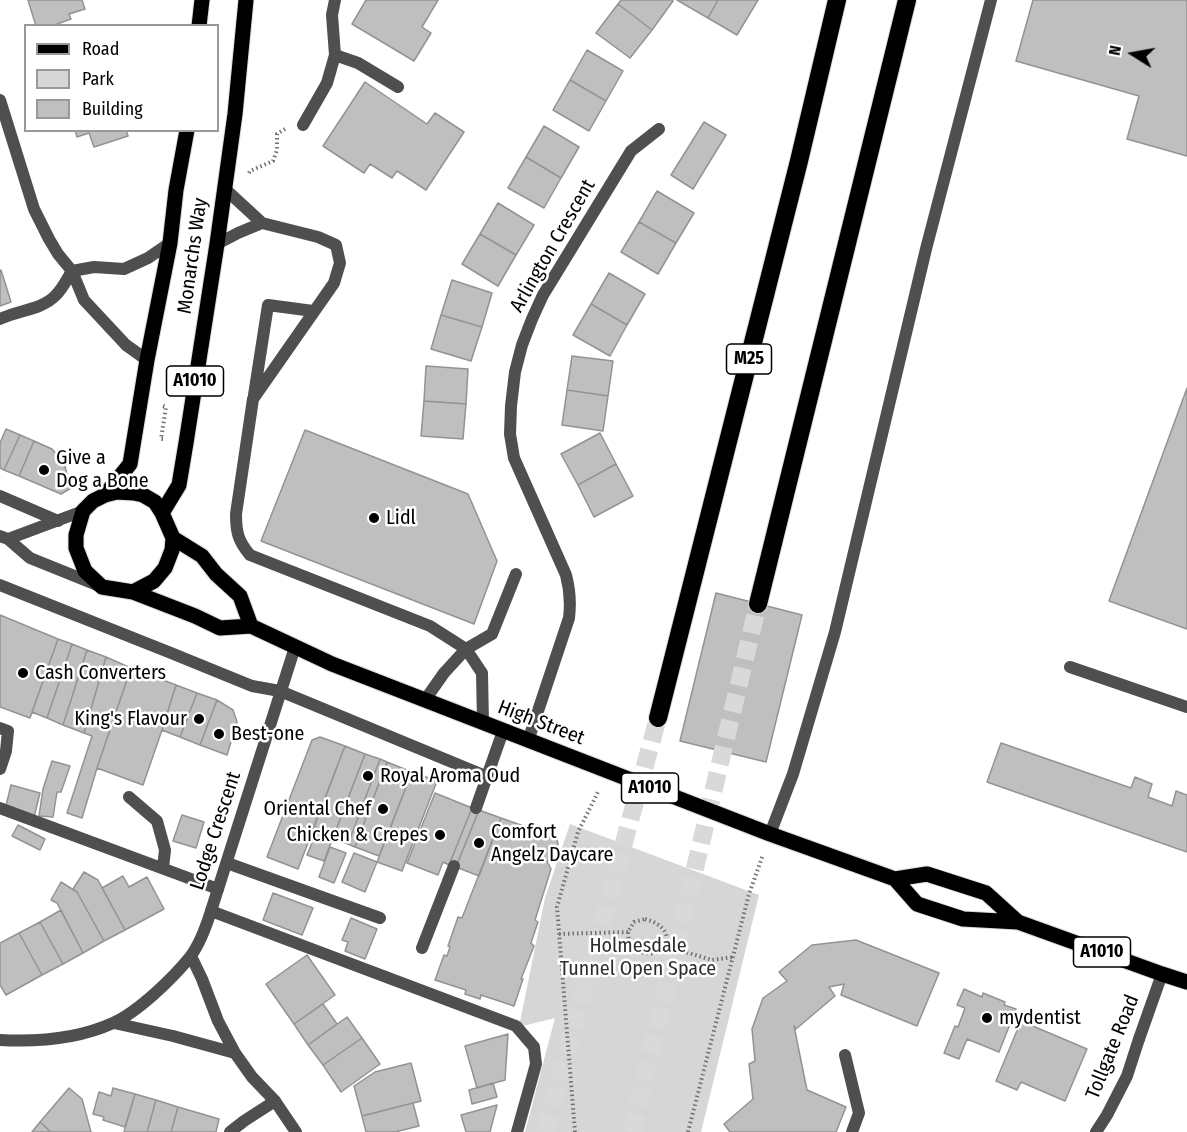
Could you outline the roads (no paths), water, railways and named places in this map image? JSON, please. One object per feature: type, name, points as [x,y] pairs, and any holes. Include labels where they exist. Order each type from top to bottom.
[{"type":"highway","name":"M25","points":[[658,718],[799,160],[837,0]]},
{"type":"highway","points":[[758,604],[907,0]]},
{"type":"main road","points":[[199,24],[202,0]]},
{"type":"main road","name":"Monarchs Way","points":[[162,513],[179,485],[217,244],[246,0]]},
{"type":"main road","name":"Monarchs Way","points":[[105,495],[130,464],[170,243],[186,132]]},
{"type":"main road","points":[[117,492],[143,495],[154,502],[162,513],[173,538],[172,550],[165,568],[154,580],[133,592],[102,587],[85,571],[76,548],[76,535],[83,511],[93,501],[105,495],[117,492]]},
{"type":"main road","points":[[173,538],[202,556],[216,574],[240,596],[251,626]]},
{"type":"main road","name":"High Street","points":[[133,592],[220,628],[251,626],[332,664],[528,741],[770,834],[895,879]]},
{"type":"main road","points":[[895,879],[927,874],[986,893],[1018,922]]},
{"type":"main road","name":"A1010","points":[[895,879],[917,904],[963,919],[1018,922],[1187,982]]},
{"type":"street","points":[[303,126],[327,82],[335,55],[332,15],[335,0]]},
{"type":"street","points":[[770,834],[793,774],[835,632],[926,249],[992,0]]},
{"type":"street","points":[[335,55],[358,63],[398,87]]},
{"type":"street","points":[[0,100],[34,209],[49,239],[72,271],[84,300],[126,345],[147,360]]},
{"type":"street","name":"Arlington Crescent","points":[[528,741],[569,618],[571,603],[566,575],[514,458],[510,434],[515,372],[522,345],[543,295],[631,151],[659,129]]},
{"type":"street","points":[[224,188],[262,223],[318,237],[336,245],[340,263],[334,283],[253,399]]},
{"type":"street","points":[[217,244],[262,223]]},
{"type":"street","points":[[0,319],[42,305],[50,300],[57,294],[72,271],[94,267],[124,269],[148,258],[170,243]]},
{"type":"street","points":[[313,311],[268,305],[236,514],[237,531],[242,546],[250,555],[430,626],[466,649],[482,673],[483,723]]},
{"type":"street","points":[[0,496],[58,521]]},
{"type":"street","points":[[4,538],[83,511]]},
{"type":"street","points":[[4,538],[30,558],[102,587]]},
{"type":"street","points":[[425,700],[444,673],[466,649],[492,634],[516,574]]},
{"type":"street","points":[[0,585],[252,686],[280,691],[488,777]]},
{"type":"street","name":"Lodge Crescent","points":[[0,1040],[58,1038],[88,1032],[114,1023],[141,1005],[191,956],[211,911],[295,647]]},
{"type":"street","points":[[1070,667],[1187,707]]},
{"type":"street","points":[[0,728],[8,731],[6,752],[0,769]]},
{"type":"street","points":[[476,808],[503,731]]},
{"type":"street","points":[[129,797],[157,821],[165,850],[163,868]]},
{"type":"street","points":[[0,808],[218,889]]},
{"type":"street","points":[[227,863],[380,918]]},
{"type":"street","points":[[422,948],[453,866]]},
{"type":"street","points":[[211,911],[516,1026],[534,1047],[536,1064],[517,1132]]},
{"type":"street","points":[[191,956],[218,1021],[235,1053],[296,1132]]},
{"type":"street","name":"Tollgate Road","points":[[1096,1132],[1127,1076],[1162,974]]},
{"type":"street","points":[[114,1023],[235,1053]]},
{"type":"street","points":[[845,1055],[859,1113],[852,1132]]},
{"type":"street","points":[[230,1132],[274,1101]]},
{"type":"tunnel","points":[[632,1132],[758,604]]},
{"type":"tunnel","points":[[545,1132],[658,718]]},
{"type":"place","name":"Give a Dog a Bone","points":[[44,470]]},
{"type":"place","name":"Lidl","points":[[374,518]]},
{"type":"place","name":"Cash Converters","points":[[23,673]]},
{"type":"place","name":"King's Flavour","points":[[199,719]]},
{"type":"place","name":"Best-one","points":[[219,734]]},
{"type":"place","name":"Royal Aroma Oud","points":[[368,776]]},
{"type":"place","name":"Oriental Chef","points":[[383,809]]},
{"type":"place","name":"Chicken & Crepes","points":[[440,835]]},
{"type":"place","name":"Comfort Angelz Daycare","points":[[479,843]]},
{"type":"place","name":"mydentist","points":[[987,1018]]},
{"type":"park label","name":"Holmesdale Tunnel Open Space","points":[[638,958]]}]
